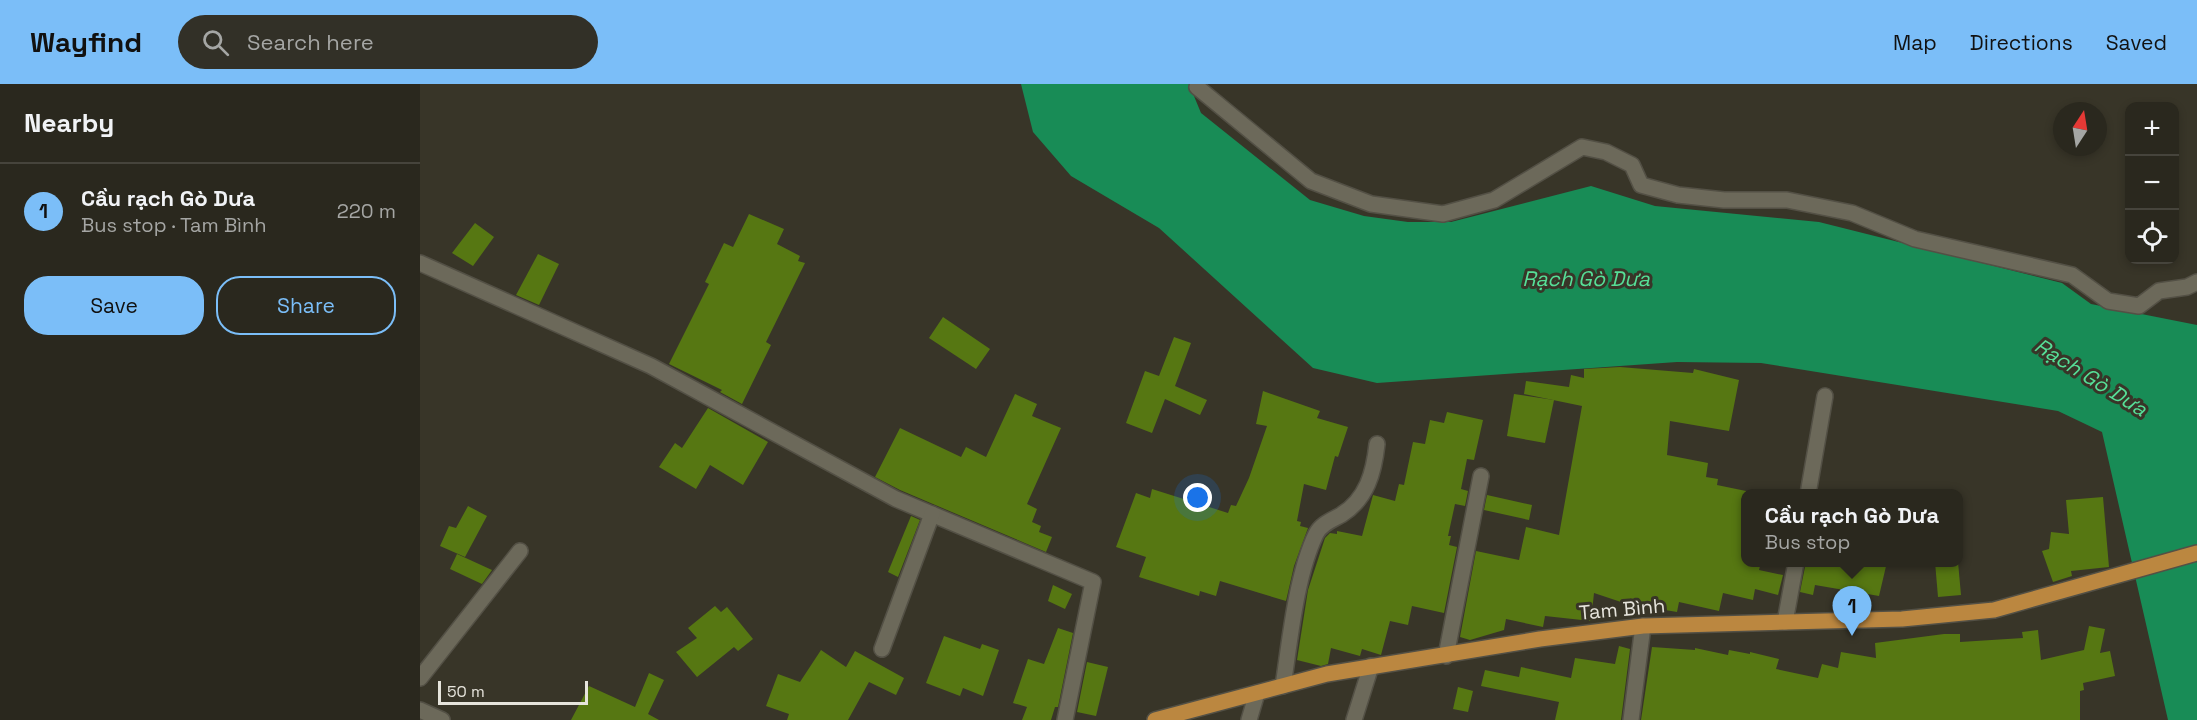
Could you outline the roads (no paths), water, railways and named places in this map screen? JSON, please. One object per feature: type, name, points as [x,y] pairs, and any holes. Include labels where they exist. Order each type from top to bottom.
[{"type":"main road","name":"Tam Bình","points":[[1155,720],[1282,686],[1371,666],[1446,656],[1540,639],[1642,626],[1902,619],[1994,610],[2197,553]]},
{"type":"street","points":[[1198,84],[1206,94],[1311,181],[1371,204],[1443,214],[1494,200],[1582,147],[1606,152],[1632,165],[1641,186],[1678,195],[1724,200],[1787,200],[1852,213],[1915,239],[2072,274],[2108,301],[2139,306],[2159,291],[2187,287],[2197,282]]},
{"type":"street","points":[[420,263],[651,366],[896,499],[1093,582],[1065,720]]},
{"type":"street","points":[[1809,489],[1825,396]]},
{"type":"street","points":[[1282,686],[1297,596],[1316,534],[1323,525],[1358,501],[1375,471],[1377,444]]},
{"type":"street","points":[[1446,656],[1481,476]]},
{"type":"street","points":[[882,649],[932,514]]},
{"type":"street","points":[[420,678],[520,551]]},
{"type":"street","points":[[1785,622],[1795,567]]},
{"type":"street","points":[[1631,720],[1642,626]]},
{"type":"street","points":[[1354,720],[1371,666]]},
{"type":"street","points":[[1250,720],[1257,693]]},
{"type":"street","points":[[420,710],[442,720]]},
{"type":"water","name":"Rạch Gò Dưa","points":[[1021,84],[1189,84],[1201,113],[1310,200],[1364,216],[1408,222],[1451,222],[1591,186],[1655,206],[1819,222],[2062,283],[2091,304],[2197,325],[2197,720],[2168,720],[2102,432],[2058,411],[1761,363],[1677,362],[1377,383],[1313,368],[1159,228],[1071,176],[1033,132]]},
{"type":"place","name":"Cầu rạch Gò Dưa","points":[[1852,636]]}]
